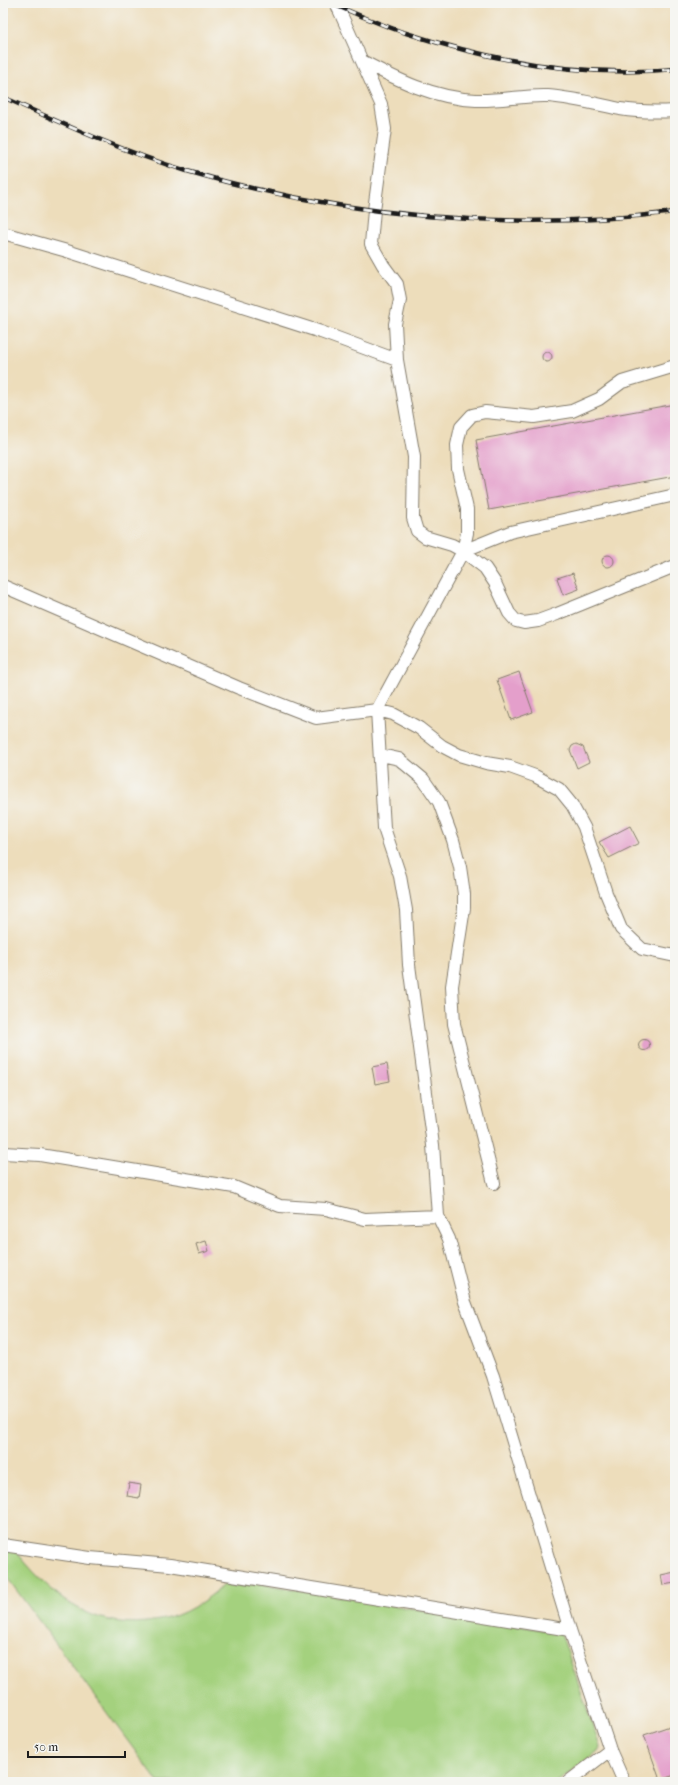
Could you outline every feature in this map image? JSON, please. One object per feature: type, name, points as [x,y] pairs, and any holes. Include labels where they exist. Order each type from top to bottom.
[{"type":"street","points":[[336,3],[381,104],[385,129],[374,210],[372,244],[397,284],[400,300],[394,324],[396,360],[414,457],[412,518],[417,531],[426,537],[452,545],[463,551],[485,568],[495,583],[509,613],[516,621],[524,623],[538,621],[558,614],[675,566]]},
{"type":"street","points":[[362,61],[402,82],[441,96],[476,100],[548,96],[579,100],[622,109],[652,112],[675,111]]},
{"type":"street","points":[[3,233],[68,251],[321,332],[396,360]]},
{"type":"street","points":[[624,1782],[610,1750],[570,1630],[493,1376],[465,1302],[449,1239],[438,1216],[433,1145],[409,965],[406,910],[400,876],[384,828],[381,755],[377,710],[463,551],[467,533],[467,509],[458,469],[458,445],[461,427],[472,415],[486,412],[534,416],[572,411],[598,399],[622,382],[675,366]]},
{"type":"street","points":[[463,551],[510,532],[675,495]]},
{"type":"street","points":[[3,586],[239,688],[316,718],[377,710],[400,717],[419,728],[442,746],[459,755],[486,763],[510,767],[535,776],[558,789],[572,805],[584,826],[606,893],[621,929],[642,949],[675,956]]},
{"type":"street","points":[[381,755],[399,759],[423,779],[439,802],[454,840],[464,894],[464,908],[452,986],[454,1024],[494,1182]]},
{"type":"street","points":[[3,1152],[40,1155],[234,1187],[280,1206],[326,1209],[365,1219],[438,1216]]},
{"type":"street","points":[[3,1544],[90,1558],[170,1565],[570,1630]]},
{"type":"street","points":[[568,1782],[610,1750]]},
{"type":"green space","points":[[3,1549],[15,1550],[46,1584],[81,1610],[100,1618],[121,1622],[143,1622],[177,1615],[202,1602],[232,1579],[561,1633],[600,1747],[598,1751],[557,1782],[158,1782],[3,1572]]},
{"type":"building","points":[[545,352],[549,352],[551,353],[551,361],[545,362],[542,359],[542,355]]},
{"type":"building","points":[[675,404],[675,476],[489,510],[476,440]]},
{"type":"building","points":[[606,555],[610,555],[614,561],[610,567],[606,567],[602,563],[602,559]]},
{"type":"building","points":[[573,573],[579,589],[563,595],[557,578]]},
{"type":"building","points":[[519,672],[533,712],[511,720],[497,680]]},
{"type":"building","points":[[576,744],[583,747],[589,762],[577,768],[570,750],[572,746]]},
{"type":"building","points":[[630,826],[639,843],[609,858],[599,842]]},
{"type":"building","points":[[642,1040],[646,1040],[648,1041],[648,1049],[642,1050],[639,1047],[639,1043]]},
{"type":"building","points":[[387,1064],[390,1081],[375,1084],[372,1067]]},
{"type":"building","points":[[206,1241],[209,1251],[199,1254],[196,1244]]},
{"type":"building","points":[[129,1483],[141,1485],[139,1498],[127,1496]]},
{"type":"building","points":[[675,1572],[675,1583],[663,1585],[661,1575]]},
{"type":"building","points":[[670,1726],[675,1742],[675,1775],[660,1780],[644,1735]]},
{"type":"railway","points":[[330,3],[377,23],[406,33],[472,52],[505,59],[573,69],[607,71],[675,69]]},
{"type":"railway","points":[[3,97],[94,137],[163,163],[246,187],[307,200],[429,216],[490,220],[614,218],[675,212]]}]
